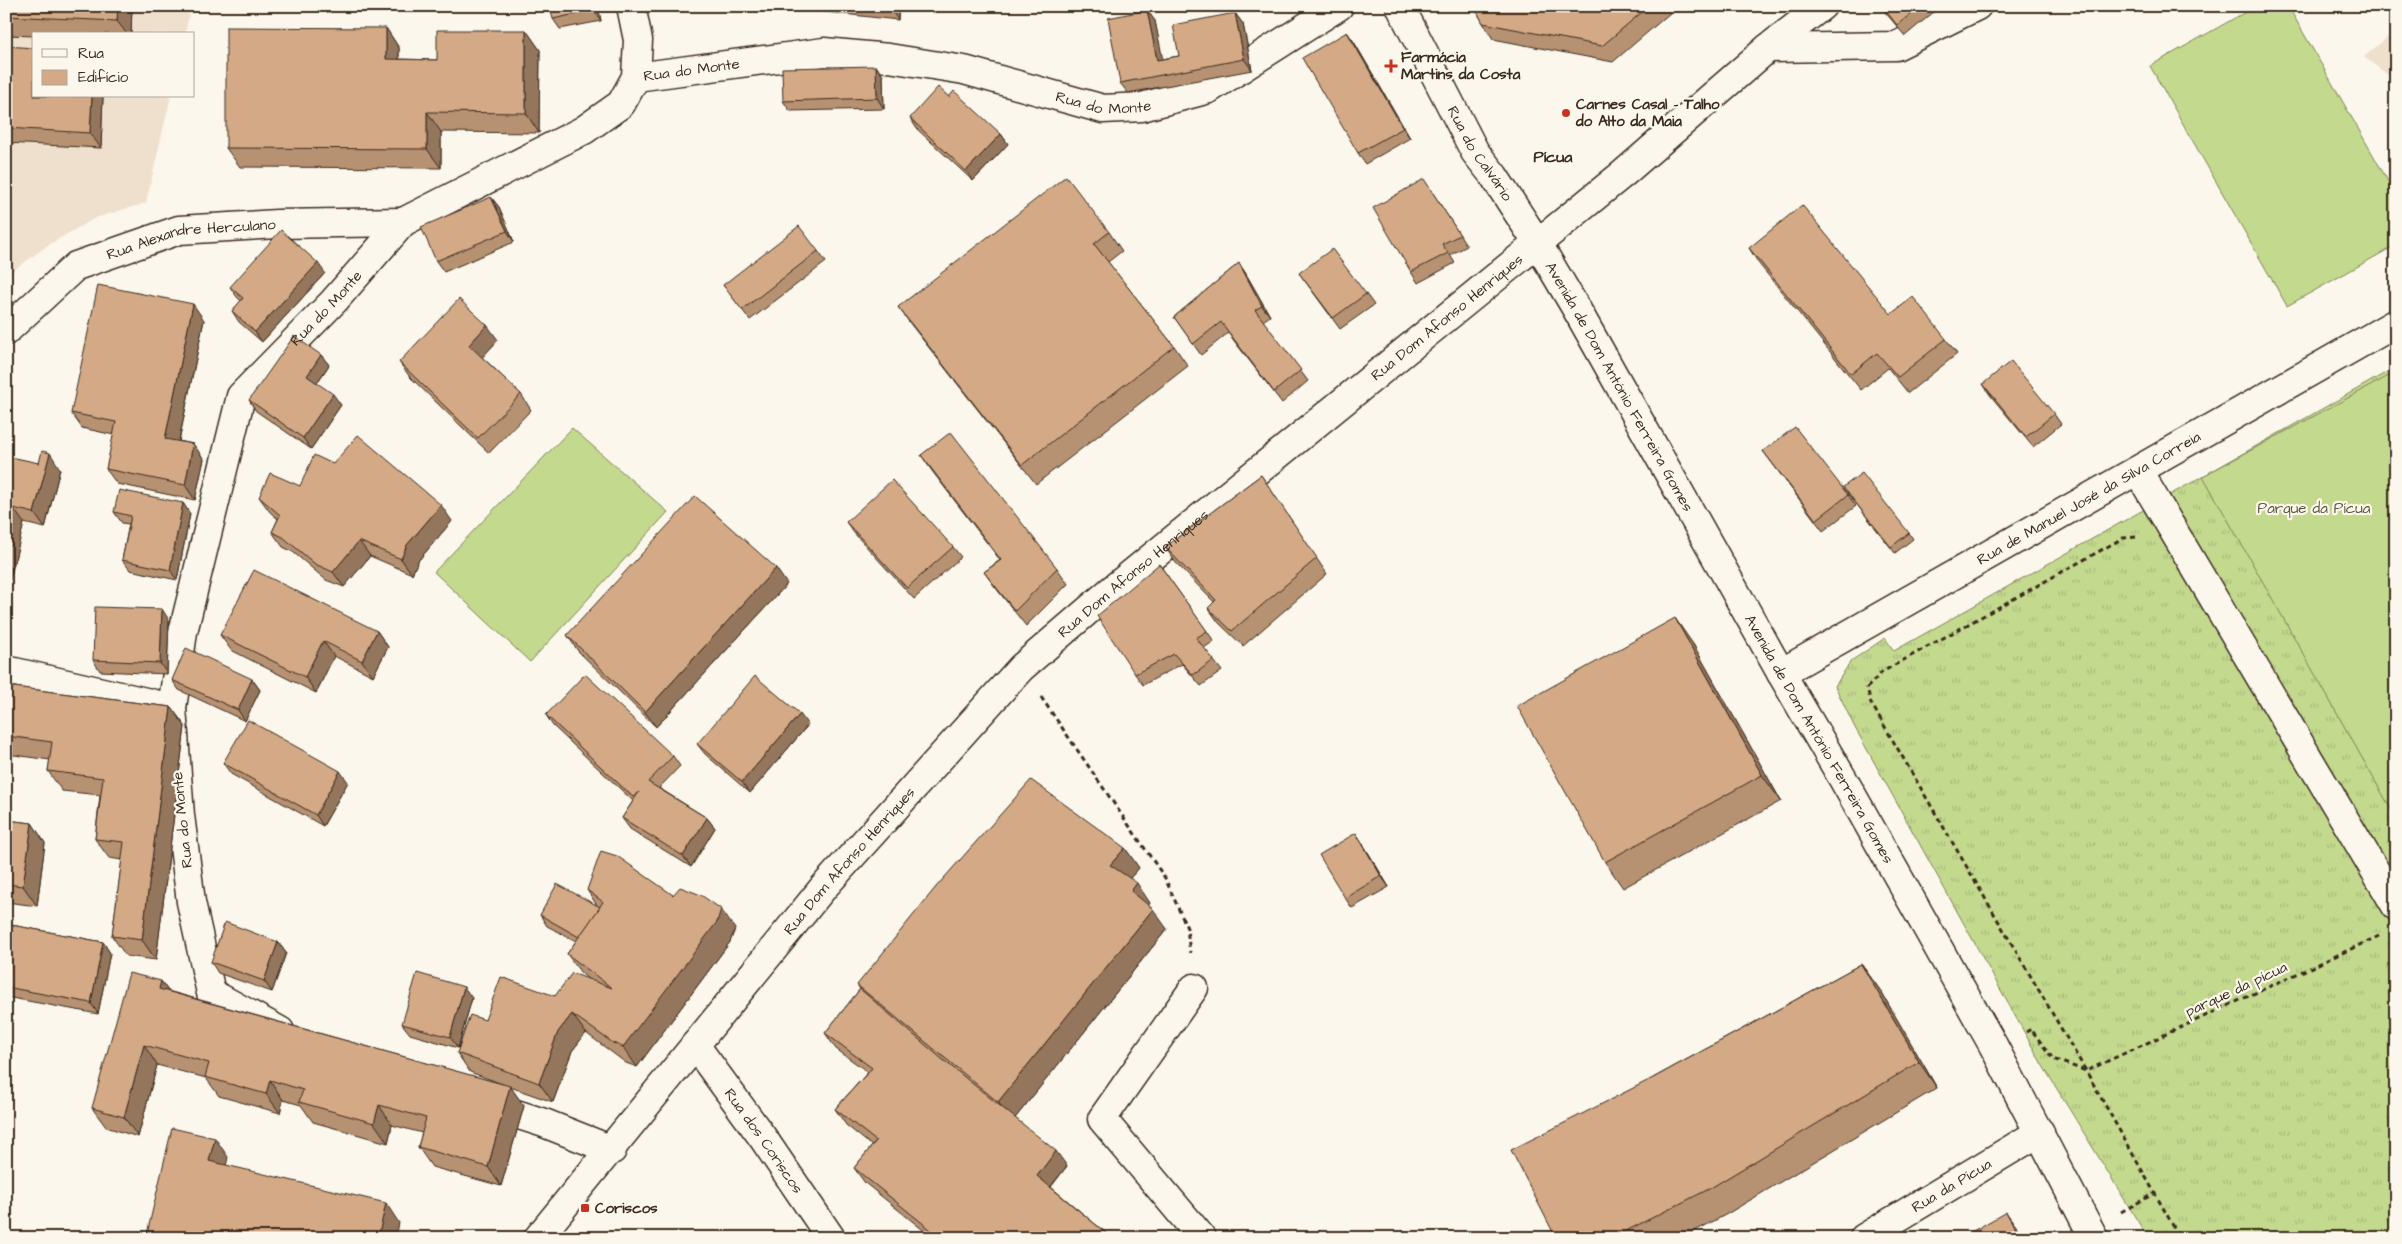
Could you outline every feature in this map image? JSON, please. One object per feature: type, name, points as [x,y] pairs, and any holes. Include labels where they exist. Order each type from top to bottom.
[{"type":"street","points":[[632,6],[638,40],[636,77]]},
{"type":"street","name":"Rua do Monte","points":[[304,1045],[211,993],[191,902],[180,816],[172,708],[183,632],[241,396],[334,301],[403,222],[584,130],[621,104],[636,77],[824,52],[889,58],[964,70],[1103,109],[1142,107],[1209,88],[1275,49],[1339,6]]},
{"type":"street","name":"Rua do Calvário","points":[[1400,6],[1475,152],[1494,176],[1538,244]]},
{"type":"street","name":"Rua Dom Afonso Henriques","points":[[538,1238],[612,1150],[823,888],[1021,668],[1114,588],[1624,173],[1768,48],[1822,6]]},
{"type":"street","points":[[1768,48],[1896,46],[1977,6]]},
{"type":"street","name":"Rua Alexandre Herculano","points":[[6,331],[76,266],[179,230],[277,224],[403,222]]},
{"type":"street","name":"Avenida de Dom António Ferreira Gomes","points":[[1538,244],[1993,1045],[2094,1238]]},
{"type":"street","name":"Rua de Manuel José da Silva Correia","points":[[1781,673],[2138,472],[2396,323]]},
{"type":"street","points":[[2138,472],[2396,906]]},
{"type":"street","points":[[11,671],[172,708]]},
{"type":"street","points":[[1194,988],[1102,1119],[1202,1238]]},
{"type":"street","name":"Rua dos Coriscos","points":[[695,1045],[763,1138],[831,1238]]},
{"type":"street","points":[[461,1096],[544,1123],[612,1150]]},
{"type":"street","name":"Rua da Pícua","points":[[1864,1238],[2040,1132]]},
{"type":"path","points":[[2175,532],[2143,551],[2135,536],[2123,538],[1882,672],[1867,688],[1871,703],[2086,1071],[2180,1238]]},
{"type":"path","points":[[1021,668],[1165,878],[1187,928],[1194,988]]},
{"type":"path","name":"parque da pícua","points":[[2086,1071],[2387,932]]},
{"type":"path","points":[[1993,1045],[2031,1029],[2053,1059],[2086,1071]]},
{"type":"shaded area","points":[[6,6],[191,6],[185,32],[32,32],[32,98],[171,98],[146,203],[95,218],[48,245],[6,276]]},
{"type":"shaded area","points":[[2396,30],[2396,81],[2364,57]]},
{"type":"green space","points":[[2256,6],[2288,6],[2396,195],[2396,245],[2287,306],[2150,66]]},
{"type":"green space","points":[[2396,367],[2396,1238],[2148,1238],[2043,1066],[1854,726],[1835,686],[1851,661],[1885,638],[1894,651]]},
{"type":"green space","name":"Parque da Pícua","points":[[2396,372],[2396,818],[2203,476]]},
{"type":"green space","points":[[572,428],[668,512],[530,662],[434,572]]},
{"type":"building","points":[[6,6],[118,6],[117,21],[6,16]]},
{"type":"building","points":[[550,6],[593,6],[594,10],[553,19]]},
{"type":"building","points":[[1474,6],[1649,6],[1602,46],[1483,23]]},
{"type":"building","points":[[1882,6],[1921,6],[1897,25]]},
{"type":"building","points":[[1147,10],[1157,60],[1179,56],[1173,25],[1235,13],[1244,59],[1120,83],[1108,18]]},
{"type":"building","points":[[226,27],[386,28],[386,59],[437,60],[437,30],[526,30],[526,113],[427,112],[427,149],[226,148]]},
{"type":"building","points":[[1347,32],[1403,128],[1358,153],[1302,58]]},
{"type":"building","points":[[6,46],[32,48],[32,98],[92,98],[90,133],[6,128]]},
{"type":"building","points":[[876,66],[877,98],[783,101],[782,68]]},
{"type":"building","points":[[938,87],[949,97],[954,91],[1001,134],[966,171],[910,118]]},
{"type":"building","points":[[1066,176],[1109,232],[1094,244],[1174,346],[1022,465],[898,307]]},
{"type":"building","points":[[1424,179],[1460,235],[1442,244],[1448,253],[1411,272],[1373,208]]},
{"type":"building","points":[[491,197],[507,231],[436,261],[421,227]]},
{"type":"building","points":[[1802,205],[1891,314],[1913,297],[1946,339],[1898,377],[1877,353],[1851,374],[1749,248]]},
{"type":"building","points":[[799,226],[818,251],[742,310],[723,285]]},
{"type":"building","points":[[281,230],[318,263],[255,332],[232,311],[243,298],[230,287]]},
{"type":"building","points":[[1332,249],[1366,294],[1333,318],[1299,273]]},
{"type":"building","points":[[1239,263],[1262,306],[1255,310],[1301,370],[1274,392],[1221,322],[1193,344],[1174,317]]},
{"type":"building","points":[[98,285],[193,304],[165,439],[193,444],[185,485],[106,469],[116,422],[71,413]]},
{"type":"building","points":[[459,299],[487,325],[469,345],[521,394],[478,438],[399,362]]},
{"type":"building","points":[[294,336],[321,355],[307,376],[333,394],[303,438],[249,400]]},
{"type":"building","points":[[2011,361],[2054,414],[2026,437],[1983,384]]},
{"type":"building","points":[[1795,427],[1848,495],[1816,520],[1763,451]]},
{"type":"building","points":[[951,432],[1057,568],[1015,611],[984,572],[1001,560],[921,455]]},
{"type":"building","points":[[358,435],[441,505],[407,545],[401,559],[359,541],[333,572],[315,564],[283,537],[272,532],[280,515],[259,497],[270,473],[300,486],[314,455],[333,464]]},
{"type":"building","points":[[42,451],[50,453],[34,513],[13,508],[6,536],[6,456],[39,463]]},
{"type":"building","points":[[1862,473],[1909,533],[1891,547],[1843,487]]},
{"type":"building","points":[[1261,475],[1317,558],[1232,631],[1208,608],[1216,600],[1165,547]]},
{"type":"building","points":[[892,480],[953,547],[907,588],[846,522]]},
{"type":"building","points":[[119,490],[183,503],[170,570],[122,560],[131,516],[114,512]]},
{"type":"building","points":[[695,496],[776,568],[645,712],[567,635]]},
{"type":"building","points":[[1159,564],[1207,631],[1196,638],[1214,660],[1193,675],[1174,654],[1135,674],[1097,616]]},
{"type":"building","points":[[254,570],[377,631],[362,661],[323,641],[305,677],[220,635]]},
{"type":"building","points":[[95,607],[162,609],[160,663],[93,660]]},
{"type":"building","points":[[1675,618],[1762,775],[1605,862],[1517,706]]},
{"type":"building","points":[[186,648],[252,679],[238,710],[172,680]]},
{"type":"building","points":[[585,674],[673,756],[648,782],[707,818],[683,856],[622,818],[639,792],[633,797],[546,715]]},
{"type":"building","points":[[755,676],[800,714],[742,782],[697,744]]},
{"type":"building","points":[[6,686],[171,707],[142,940],[112,936],[124,842],[95,839],[103,778],[48,771],[52,742],[6,736]]},
{"type":"building","points":[[248,720],[340,771],[316,815],[223,763]]},
{"type":"building","points":[[1031,780],[1125,848],[1110,865],[1137,883],[1131,891],[1153,909],[998,1102],[857,985],[936,887]]},
{"type":"building","points":[[6,820],[32,823],[23,886],[6,884]]},
{"type":"building","points":[[1356,833],[1381,876],[1345,898],[1319,855]]},
{"type":"building","points":[[601,851],[617,856],[673,895],[680,887],[701,895],[721,909],[717,922],[623,1047],[613,1043],[572,1014],[558,1032],[539,1083],[457,1053],[470,1015],[485,1020],[501,977],[555,996],[572,973],[612,988],[567,954],[603,902],[587,890]]},
{"type":"building","points":[[557,884],[600,907],[579,937],[540,915]]},
{"type":"building","points":[[225,922],[278,942],[264,981],[211,962]]},
{"type":"building","points":[[6,924],[103,942],[91,1003],[6,987]]},
{"type":"building","points":[[1861,964],[1919,1062],[1709,1189],[1612,1238],[1556,1238],[1511,1150],[1653,1078]]},
{"type":"building","points":[[129,973],[161,981],[159,989],[510,1086],[488,1167],[418,1147],[426,1118],[379,1105],[374,1123],[299,1102],[303,1090],[270,1080],[266,1094],[205,1077],[209,1063],[144,1045],[124,1117],[92,1108]]},
{"type":"building","points":[[417,973],[464,987],[450,1037],[402,1024]]},
{"type":"building","points":[[860,989],[942,1059],[1056,1151],[1037,1176],[1112,1238],[941,1238],[854,1168],[876,1141],[835,1109],[872,1068],[825,1033]]},
{"type":"building","points":[[172,1128],[215,1138],[209,1161],[386,1203],[378,1238],[146,1238]]},
{"type":"building","points":[[2006,1212],[2021,1238],[1961,1238]]},
{"type":"place","name":"Farmácia Martins da Costa","points":[[1391,66]]},
{"type":"place","name":"Carnes Casal - Talho do Alto da Maia","points":[[1566,113]]},
{"type":"place","name":"Coriscos","points":[[585,1208]]},
{"type":"district","name":"Pícua","points":[[1553,156]]}]
